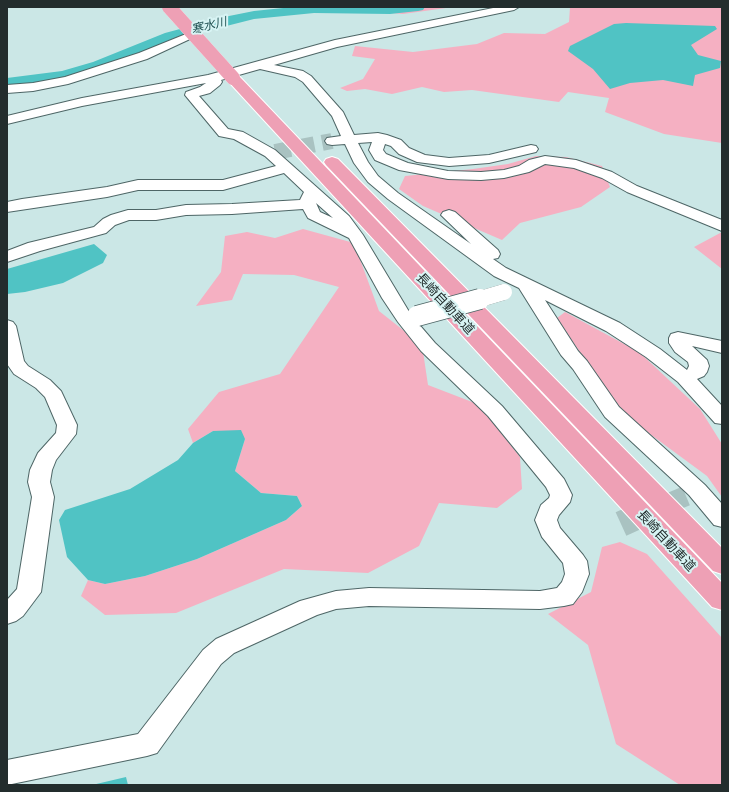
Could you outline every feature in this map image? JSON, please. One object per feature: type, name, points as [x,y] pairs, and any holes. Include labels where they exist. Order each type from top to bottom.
[{"type":"highway","name":"長崎自動車道","points":[[169,7],[247,73],[722,600]]},
{"type":"highway","name":"長崎自動車道","points":[[183,7],[722,564]]},
{"type":"street","points":[[7,120],[82,102],[247,73],[335,44],[514,7]]},
{"type":"street","points":[[7,89],[34,87],[68,80],[143,56],[186,37]]},
{"type":"street","points":[[247,73],[299,74],[307,79],[338,115],[361,163],[373,179],[382,187],[500,272],[613,327],[653,353],[685,378],[722,418]]},
{"type":"street","points":[[7,773],[147,744],[212,657],[225,646],[309,608],[336,600],[370,597],[540,600],[564,597],[573,586],[577,574],[575,561],[550,531],[546,520],[549,511],[559,502],[561,494],[556,484],[499,415],[428,347],[410,317],[391,298],[355,235],[347,233],[314,216],[310,197],[273,152],[238,135],[224,133],[191,95],[205,90],[216,82],[209,79]]},
{"type":"street","points":[[378,138],[379,142],[376,150],[380,157],[404,167],[448,175],[481,176],[504,174],[524,169],[534,163],[545,160],[576,164],[607,175],[632,189],[722,226]]},
{"type":"street","points":[[332,140],[387,139],[396,143],[404,151],[422,159],[449,162],[489,160],[531,150]]},
{"type":"street","points":[[7,207],[108,192],[138,185],[222,185],[286,168]]},
{"type":"street","points":[[7,257],[34,247],[100,230],[109,222],[128,215],[156,215],[186,210],[310,197]]},
{"type":"street","points":[[449,215],[504,265],[500,272]]},
{"type":"street","points":[[410,317],[504,292],[525,284]]},
{"type":"street","points":[[525,284],[571,355],[580,365],[612,412],[692,493],[722,519]]},
{"type":"street","points":[[7,326],[15,362],[21,370],[43,384],[54,395],[67,425],[66,434],[46,458],[41,470],[39,482],[43,497],[29,592],[14,609],[7,614]]},
{"type":"street","points":[[685,378],[697,372],[699,366],[697,360],[678,343],[678,338],[722,347]]},
{"type":"shaded area","points":[[320,7],[453,7],[403,14]]},
{"type":"shaded area","points":[[570,7],[722,7],[722,143],[664,134],[605,112],[609,98],[568,92],[559,102],[472,90],[444,92],[422,87],[392,94],[365,89],[347,91],[340,88],[363,79],[375,59],[352,56],[355,46],[413,52],[477,44],[504,33],[545,34],[569,22]]},
{"type":"shaded area","points":[[536,156],[566,157],[602,166],[610,187],[581,207],[520,223],[502,240],[423,206],[399,189],[405,176],[508,164]]},
{"type":"shaded area","points":[[303,229],[354,243],[379,311],[422,345],[428,385],[480,405],[520,457],[522,489],[497,508],[439,503],[419,546],[368,573],[284,569],[176,613],[105,615],[81,596],[88,580],[105,584],[145,576],[197,559],[286,520],[302,506],[297,496],[261,493],[235,471],[245,439],[213,431],[193,443],[188,429],[219,392],[280,374],[339,287],[294,275],[243,274],[232,300],[196,306],[221,272],[225,236],[247,232],[275,238]]},
{"type":"shaded area","points":[[722,232],[722,269],[694,247]]},
{"type":"shaded area","points":[[565,312],[639,352],[700,409],[722,444],[722,497],[707,476],[620,412],[557,318]]},
{"type":"shaded area","points":[[620,542],[647,554],[722,638],[722,785],[680,785],[616,744],[588,645],[548,614],[591,592],[602,547]]},
{"type":"water","points":[[626,23],[715,26],[717,29],[691,45],[698,55],[721,61],[720,68],[695,75],[693,86],[663,80],[630,83],[610,89],[593,69],[568,51],[570,46],[614,24]]},
{"type":"water","points":[[94,244],[107,255],[103,263],[63,283],[25,292],[7,294],[7,269]]},
{"type":"water","points":[[241,430],[245,439],[235,471],[261,493],[297,496],[302,506],[286,520],[197,559],[145,576],[105,584],[88,580],[67,557],[59,520],[65,510],[130,489],[178,460],[193,443],[213,431]]},
{"type":"water","points":[[126,777],[128,785],[92,785]]},
{"type":"waterway","name":"寒水川","points":[[7,83],[63,75],[98,65],[170,36],[229,20],[254,15],[314,9],[390,10],[418,7]]},
{"type":"tunnel","points":[[275,152],[332,141]]},
{"type":"tunnel","points":[[641,515],[686,496]]},
{"type":"tunnel","points":[[621,524],[643,514]]}]
